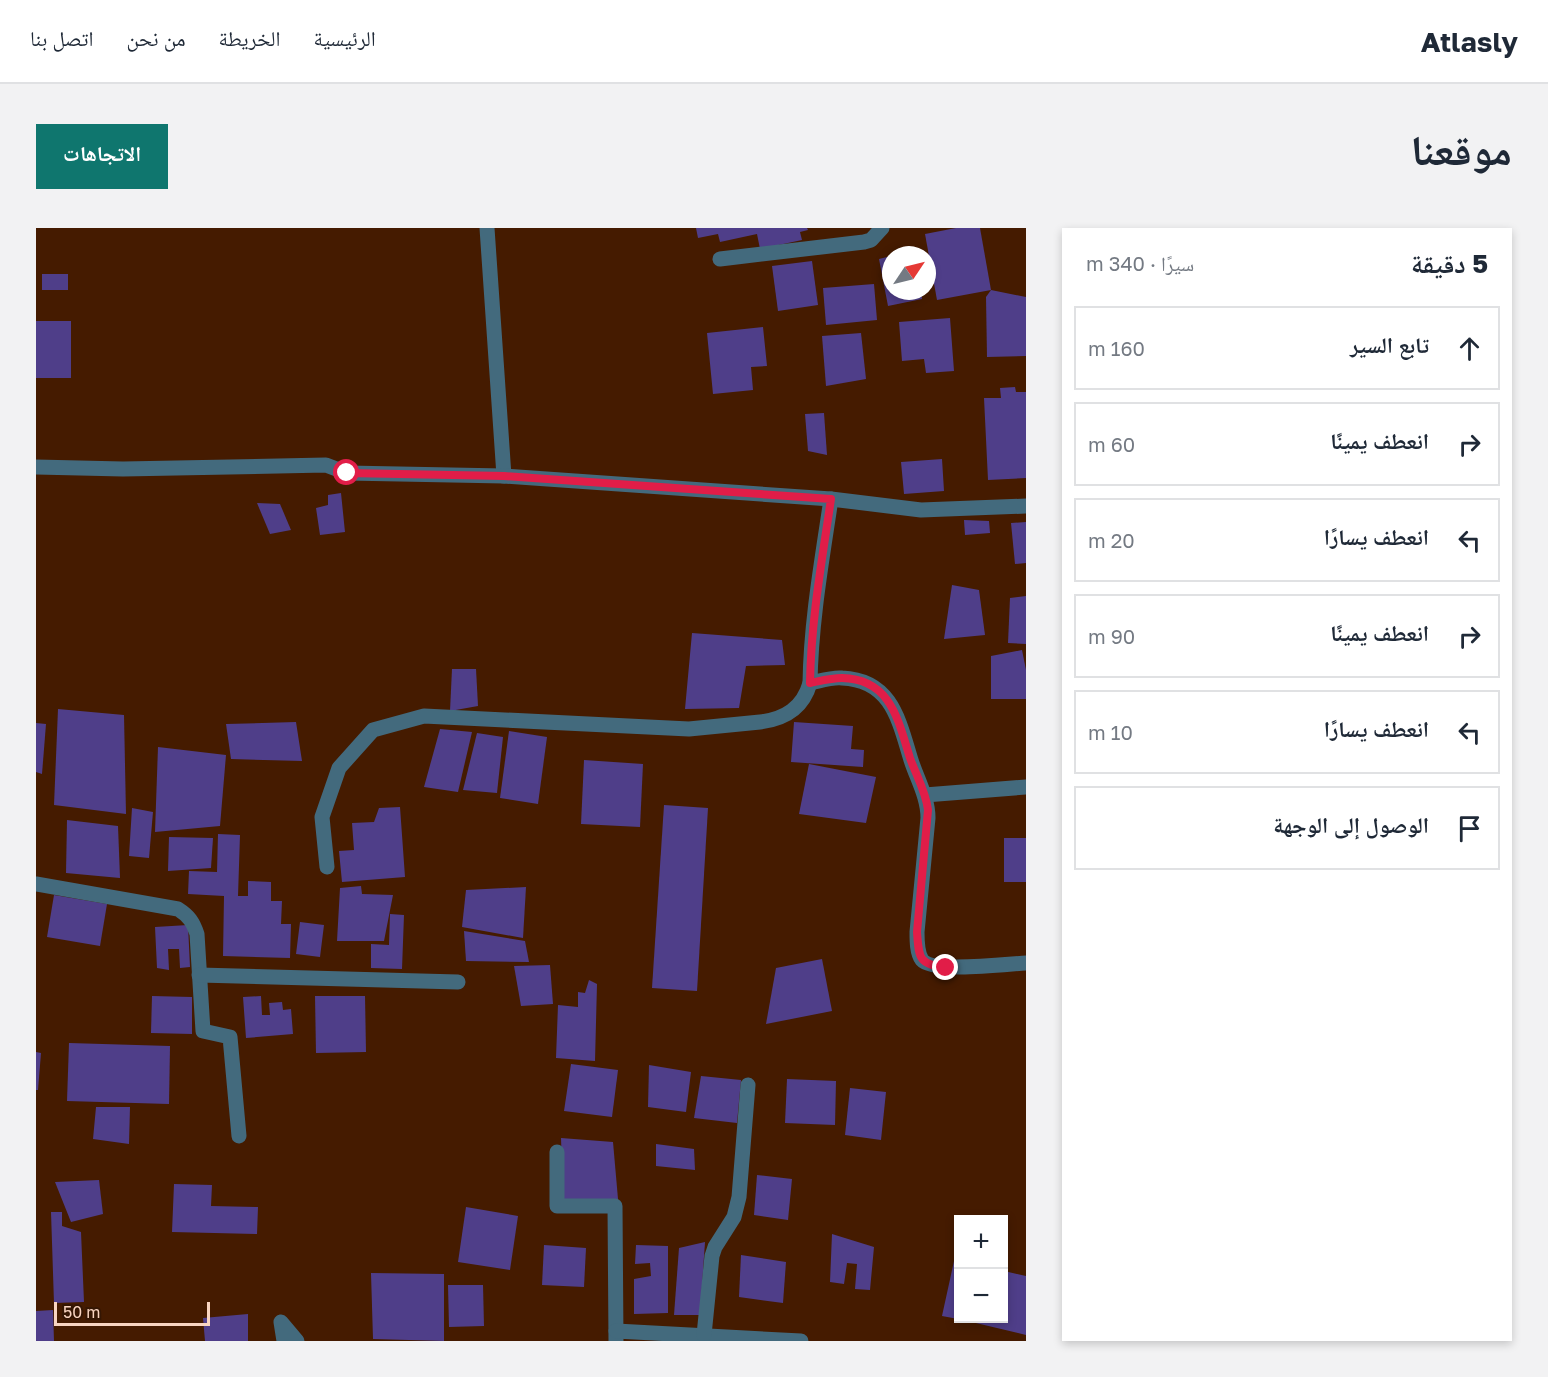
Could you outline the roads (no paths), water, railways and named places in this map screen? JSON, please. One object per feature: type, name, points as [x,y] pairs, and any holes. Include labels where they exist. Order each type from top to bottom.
[{"type":"street","points":[[487,228],[504,476]]},
{"type":"street","points":[[720,259],[864,242],[871,240],[882,228]]},
{"type":"street","points":[[36,467],[123,469],[326,465],[347,473],[504,476],[831,499],[921,510],[1026,506]]},
{"type":"street","points":[[327,867],[322,817],[339,768],[373,730],[424,716],[689,729],[771,720],[797,707],[806,696],[810,683],[815,605],[831,499]]},
{"type":"street","points":[[810,683],[843,678],[856,680],[880,690],[897,716],[927,802],[928,818],[917,932],[918,950],[922,960],[930,966],[946,968],[1026,963]]},
{"type":"street","points":[[925,795],[1026,787]]},
{"type":"street","points":[[36,884],[178,909],[187,915],[194,924],[196,934],[203,1031],[230,1037],[239,1136]]},
{"type":"street","points":[[199,975],[458,982]]},
{"type":"street","points":[[704,1335],[712,1256],[715,1247],[734,1217],[739,1197],[748,1085]]},
{"type":"street","points":[[557,1152],[557,1206],[615,1206],[616,1336],[704,1335],[801,1341]]},
{"type":"street","points":[[284,1341],[281,1322],[297,1341]]}]
